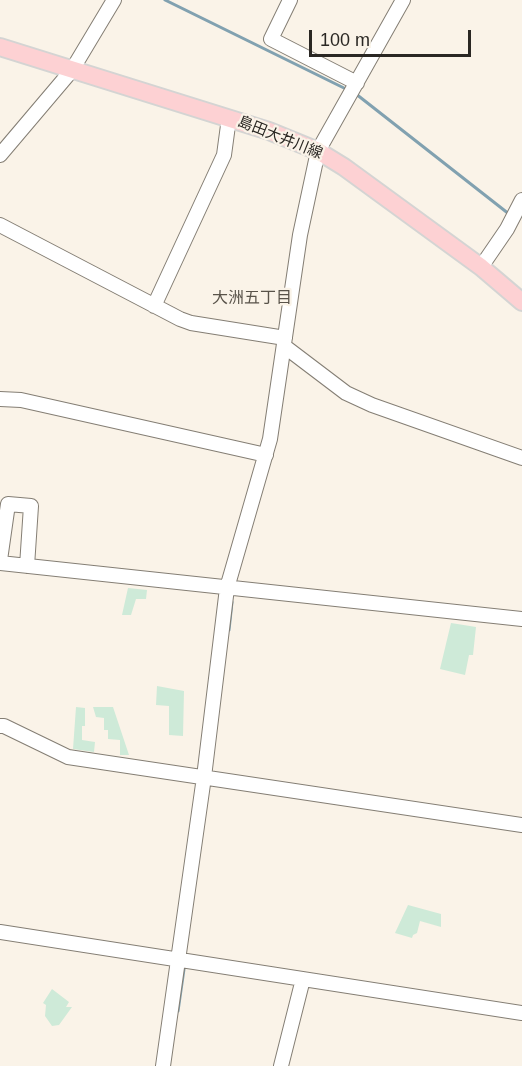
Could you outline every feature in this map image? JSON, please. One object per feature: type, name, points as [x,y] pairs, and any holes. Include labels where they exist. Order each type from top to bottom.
[{"type":"main road","name":"島田大井川線","points":[[0,47],[278,134],[318,151],[344,167],[481,267],[522,302]]},
{"type":"street","points":[[0,155],[72,70],[114,0]]},
{"type":"street","points":[[290,0],[271,39],[353,89]]},
{"type":"street","points":[[164,1066],[204,777],[227,588],[270,439],[300,235],[318,151],[403,0]]},
{"type":"street","points":[[154,306],[225,155],[229,118]]},
{"type":"street","points":[[481,267],[507,229],[522,201]]},
{"type":"street","points":[[0,225],[191,323],[284,342],[346,393],[372,405],[522,458]]},
{"type":"street","points":[[0,399],[21,400],[266,455]]},
{"type":"street","points":[[27,566],[31,506],[8,504],[0,561],[27,566],[522,619]]},
{"type":"street","points":[[0,726],[68,757],[522,825]]},
{"type":"street","points":[[0,932],[522,1013]]},
{"type":"street","points":[[281,1066],[303,979]]},
{"type":"green space","points":[[128,588],[147,590],[146,599],[136,599],[131,615],[122,615]]},
{"type":"green space","points":[[451,623],[476,627],[473,655],[469,655],[465,675],[440,669]]},
{"type":"green space","points":[[157,686],[184,691],[183,736],[169,735],[169,706],[156,705]]},
{"type":"green space","points":[[76,707],[85,708],[82,740],[95,742],[94,752],[73,749]]},
{"type":"green space","points":[[93,707],[113,707],[129,755],[120,755],[120,740],[108,739],[108,730],[104,730],[104,718],[96,717]]},
{"type":"green space","points":[[408,905],[441,914],[441,927],[420,921],[417,933],[412,938],[395,933]]},
{"type":"green space","points":[[52,989],[69,1002],[66,1007],[72,1007],[59,1025],[52,1026],[45,1016],[46,1005],[43,1003]]},
{"type":"waterway","points":[[165,0],[348,90]]},
{"type":"waterway","points":[[356,94],[509,214]]},
{"type":"waterway","points":[[229,630],[232,602]]},
{"type":"waterway","points":[[178,1011],[184,969]]},
{"type":"district","name":"大洲五丁目","points":[[252,299]]}]
